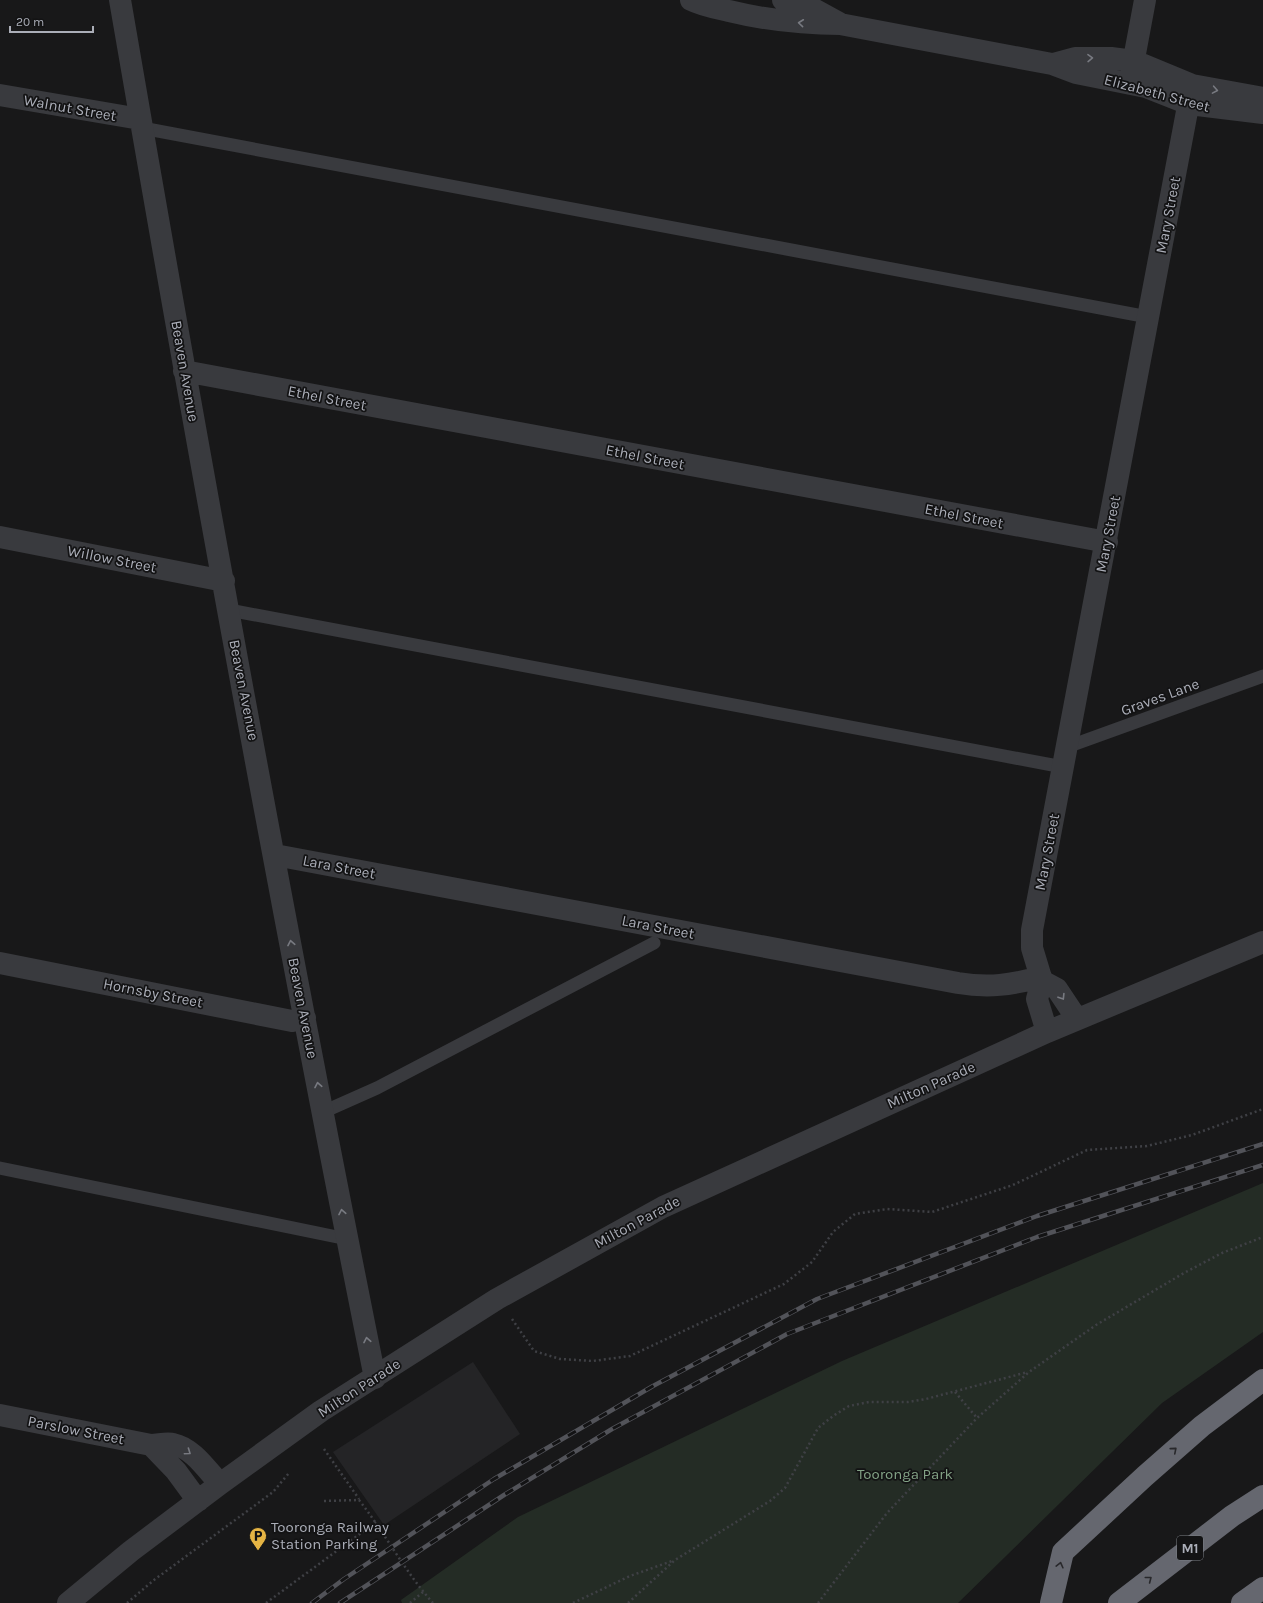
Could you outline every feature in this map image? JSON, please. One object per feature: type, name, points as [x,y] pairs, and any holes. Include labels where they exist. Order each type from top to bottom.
[{"type":"highway","points":[[1051,1603],[1063,1552],[1145,1476],[1202,1426],[1263,1380]]},
{"type":"highway","name":"M1","points":[[1119,1603],[1232,1516],[1263,1496]]},
{"type":"highway","points":[[1242,1603],[1263,1588]]},
{"type":"street","name":"Beaven Avenue","points":[[120,0],[184,371],[305,1018],[375,1378]]},
{"type":"street","name":"Elizabeth Street","points":[[691,0],[700,4],[757,9],[806,24],[840,24],[1052,64],[1076,73],[1130,82],[1263,112]]},
{"type":"street","name":"Elizabeth Street","points":[[783,0],[810,7],[840,24]]},
{"type":"street","points":[[1130,82],[1145,0]]},
{"type":"street","name":"Elizabeth Street","points":[[1052,64],[1075,58],[1111,58],[1134,61],[1191,95],[1263,98]]},
{"type":"street","name":"Walnut Street","points":[[0,95],[141,124]]},
{"type":"street","name":"Mary Street","points":[[1047,1032],[1038,999],[1042,979],[1032,948],[1032,930],[1191,95]]},
{"type":"street","name":"Ethel Street","points":[[184,371],[1107,542]]},
{"type":"street","name":"Willow Street","points":[[0,537],[224,581]]},
{"type":"street","name":"Lara Street","points":[[275,855],[981,987],[1000,986],[1042,979]]},
{"type":"street","name":"Milton Parade","points":[[68,1603],[132,1551],[220,1484],[321,1411],[497,1299],[663,1207],[1047,1032],[1263,942]]},
{"type":"street","name":"Hornsby Street","points":[[0,963],[292,1021],[305,1018]]},
{"type":"street","points":[[1042,979],[1057,988],[1077,1019]]},
{"type":"street","name":"Parslow Street","points":[[0,1415],[151,1445],[172,1443],[183,1448],[196,1457],[220,1484]]},
{"type":"street","points":[[151,1445],[176,1471],[198,1501]]},
{"type":"lane","points":[[141,124],[1148,317]]},
{"type":"lane","points":[[229,610],[1065,757]]},
{"type":"lane","name":"Graves Lane","points":[[1065,757],[1263,676]]},
{"type":"lane","points":[[323,1112],[377,1088],[654,942]]},
{"type":"lane","points":[[0,1168],[347,1239]]},
{"type":"path","points":[[497,1299],[534,1351],[560,1359],[593,1362],[630,1356],[784,1284],[812,1262],[833,1232],[855,1214],[887,1209],[932,1212],[1013,1185],[1087,1150],[1147,1146],[1192,1135],[1263,1109]]},
{"type":"path","points":[[818,1603],[887,1513],[977,1418],[1029,1372],[1096,1326],[1184,1273],[1222,1253],[1263,1237]]},
{"type":"path","points":[[628,1603],[675,1560],[770,1501],[785,1488],[818,1428],[849,1406],[869,1402],[908,1402],[926,1400],[1029,1372]]},
{"type":"path","points":[[955,1392],[977,1418]]},
{"type":"path","points":[[324,1448],[423,1592],[433,1603]]},
{"type":"path","points":[[126,1603],[154,1580],[273,1492],[289,1473]]},
{"type":"path","points":[[324,1501],[360,1500]]},
{"type":"path","points":[[266,1603],[376,1522]]},
{"type":"path","points":[[573,1603],[630,1576],[675,1560]]},
{"type":"path","points":[[410,1603],[423,1592]]},
{"type":"shaded area","points":[[473,1362],[520,1434],[384,1525],[333,1452]]},
{"type":"green space","name":"Tooronga Park","points":[[1263,1183],[1263,1332],[1162,1403],[958,1603],[402,1603],[401,1600],[518,1517],[842,1361]]},
{"type":"railway","points":[[312,1603],[344,1579],[494,1479],[653,1386],[817,1299],[1037,1216],[1263,1144]]},
{"type":"railway","points":[[340,1603],[504,1495],[612,1429],[787,1334],[1037,1237],[1263,1165]]},
{"type":"place","name":"Tooronga Railway Station Parking","points":[[258,1551]]}]
